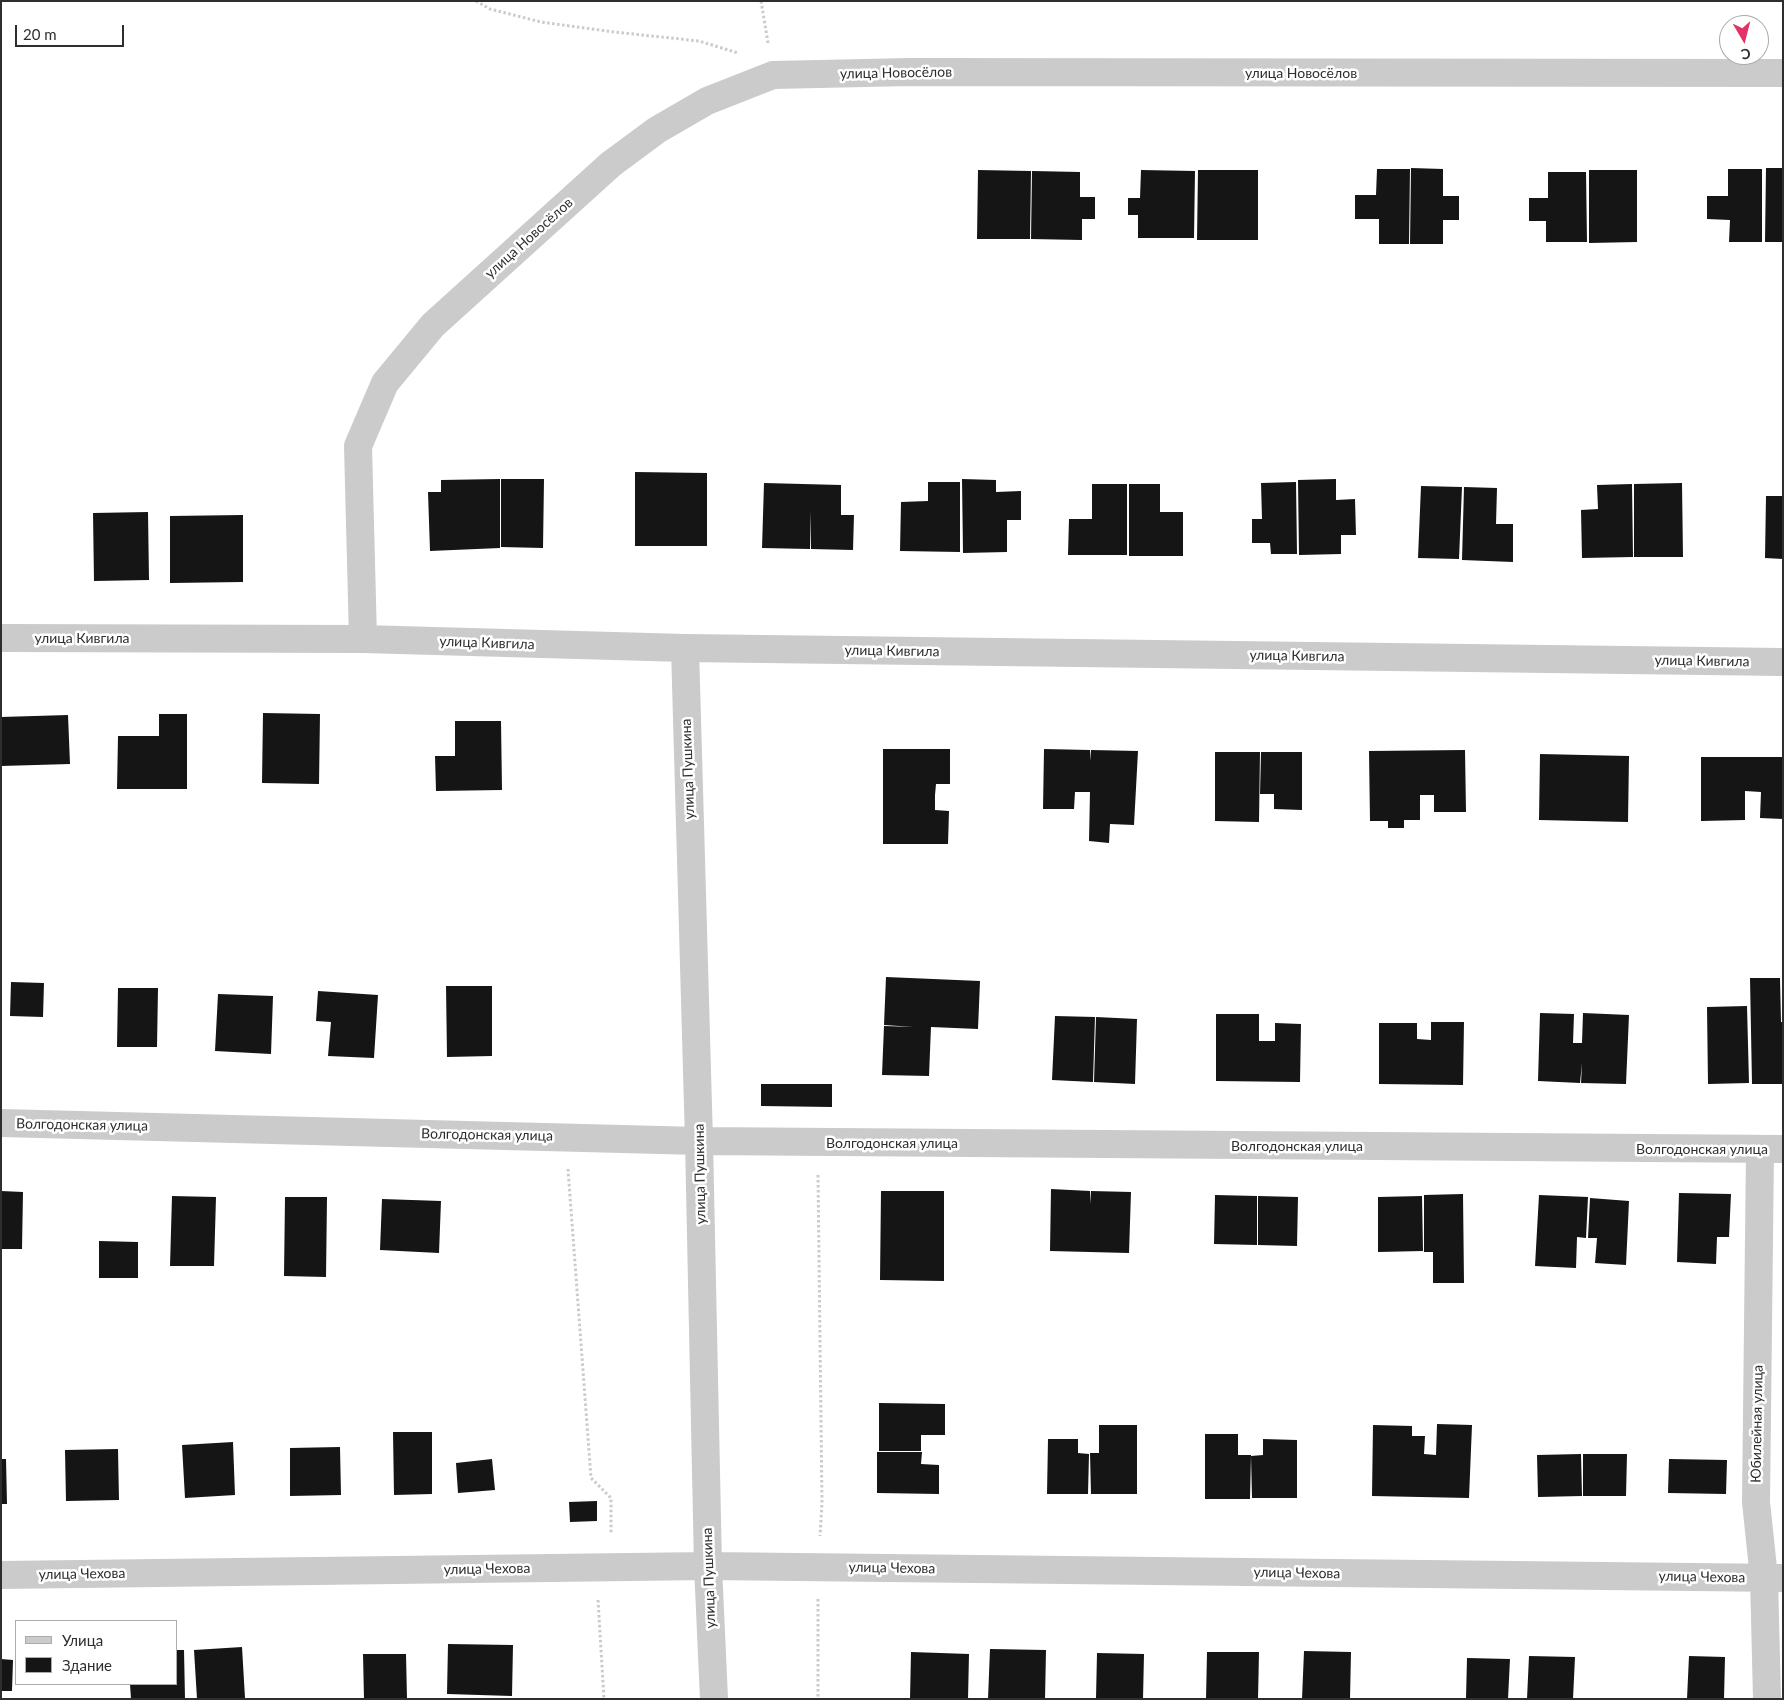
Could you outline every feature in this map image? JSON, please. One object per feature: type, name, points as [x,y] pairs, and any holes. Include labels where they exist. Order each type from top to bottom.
[{"type":"street","name":"улица Новосёлов","points":[[363,639],[358,446],[385,383],[433,325],[611,164],[657,130],[707,101],[772,74],[910,72],[1783,73]]},
{"type":"street","name":"улица Кивгила","points":[[1,638],[363,639],[685,648],[1783,662]]},
{"type":"street","name":"улица Пушкина","points":[[685,648],[699,1141],[708,1566],[714,1699]]},
{"type":"street","name":"Волгодонская улица","points":[[1,1123],[699,1141],[1771,1150]]},
{"type":"street","name":"Юбилейная улица","points":[[1767,1699],[1773,1578],[1756,1502],[1771,1150]]},
{"type":"street","name":"улица Чехова","points":[[1,1575],[708,1566],[1773,1578]]},
{"type":"path","points":[[476,1],[490,9],[541,22],[699,41],[740,54],[772,74]]},
{"type":"path","points":[[761,1],[772,74]]},
{"type":"path","points":[[566,1137],[591,1478],[611,1498],[611,1534],[596,1567],[604,1699]]},
{"type":"path","points":[[818,1142],[822,1503],[818,1567],[818,1699]]},
{"type":"building","points":[[1411,168],[1443,169],[1443,196],[1459,196],[1459,220],[1443,220],[1443,244],[1410,244]]},
{"type":"building","points":[[1766,168],[1783,168],[1783,242],[1765,242]]},
{"type":"building","points":[[1377,169],[1410,169],[1409,244],[1379,244],[1379,219],[1355,219],[1355,195],[1376,195]]},
{"type":"building","points":[[1728,169],[1762,169],[1762,242],[1729,242],[1730,220],[1707,219],[1707,196],[1728,196]]},
{"type":"building","points":[[978,170],[1031,171],[1030,239],[977,239]]},
{"type":"building","points":[[1141,170],[1195,171],[1194,238],[1138,238],[1138,215],[1128,215],[1128,198],[1140,198]]},
{"type":"building","points":[[1198,170],[1258,170],[1258,240],[1197,240]]},
{"type":"building","points":[[1589,170],[1637,170],[1637,242],[1589,243]]},
{"type":"building","points":[[1032,171],[1080,172],[1080,197],[1095,197],[1095,219],[1082,219],[1082,240],[1031,239]]},
{"type":"building","points":[[1548,172],[1586,172],[1587,242],[1546,242],[1546,221],[1529,221],[1529,198],[1548,198]]},
{"type":"building","points":[[635,472],[707,473],[707,546],[635,546]]},
{"type":"building","points":[[500,479],[500,548],[430,551],[428,492],[441,492],[441,480]]},
{"type":"building","points":[[501,479],[544,479],[543,548],[501,547]]},
{"type":"building","points":[[962,479],[996,480],[996,492],[1021,491],[1021,520],[1007,520],[1007,552],[963,553]]},
{"type":"building","points":[[1336,479],[1336,500],[1355,499],[1356,535],[1341,535],[1341,554],[1299,555],[1298,480]]},
{"type":"building","points":[[928,482],[960,482],[960,552],[900,551],[901,502],[928,501]]},
{"type":"building","points":[[1296,482],[1297,554],[1271,554],[1270,543],[1252,543],[1252,519],[1262,519],[1261,483]]},
{"type":"building","points":[[764,483],[841,485],[841,515],[854,515],[853,550],[811,549],[811,511],[810,549],[762,548]]},
{"type":"building","points":[[1682,483],[1683,557],[1634,557],[1634,484]]},
{"type":"building","points":[[1092,484],[1127,484],[1127,555],[1068,555],[1069,519],[1092,519]]},
{"type":"building","points":[[1129,484],[1160,484],[1160,512],[1183,512],[1183,556],[1129,556]]},
{"type":"building","points":[[1632,484],[1633,557],[1582,558],[1581,510],[1598,509],[1597,485]]},
{"type":"building","points":[[1421,486],[1462,487],[1459,559],[1418,558]]},
{"type":"building","points":[[1464,487],[1497,488],[1496,524],[1513,524],[1513,562],[1462,560]]},
{"type":"building","points":[[1766,496],[1783,496],[1783,559],[1765,558]]},
{"type":"building","points":[[148,512],[149,580],[94,581],[93,513]]},
{"type":"building","points":[[243,515],[243,582],[170,583],[170,516]]},
{"type":"building","points":[[263,713],[320,714],[319,784],[262,783]]},
{"type":"building","points":[[159,714],[187,714],[187,789],[117,789],[118,736],[159,736]]},
{"type":"building","points":[[68,715],[70,764],[1,766],[1,717]]},
{"type":"building","points":[[455,721],[501,721],[502,790],[436,791],[435,756],[455,756]]},
{"type":"building","points":[[883,749],[950,749],[950,784],[936,784],[935,795],[935,810],[949,811],[948,844],[883,844]]},
{"type":"building","points":[[1044,749],[1090,750],[1090,761],[1091,750],[1138,751],[1134,825],[1110,824],[1109,843],[1089,841],[1090,792],[1075,792],[1074,809],[1043,809]]},
{"type":"building","points":[[1465,750],[1466,812],[1434,812],[1434,795],[1420,795],[1420,820],[1404,820],[1404,828],[1388,828],[1388,821],[1370,821],[1369,751]]},
{"type":"building","points":[[1215,752],[1260,752],[1259,822],[1215,821]]},
{"type":"building","points":[[1261,752],[1302,752],[1302,810],[1274,809],[1274,794],[1260,794]]},
{"type":"building","points":[[1540,754],[1629,756],[1628,822],[1539,820]]},
{"type":"building","points":[[1701,757],[1783,757],[1783,819],[1760,818],[1761,792],[1745,791],[1745,820],[1701,821]]},
{"type":"building","points":[[886,977],[980,981],[978,1029],[931,1027],[929,1076],[882,1075],[884,1026],[914,1027],[884,1025]]},
{"type":"building","points":[[1750,978],[1780,978],[1781,1022],[1783,1022],[1783,1084],[1752,1084]]},
{"type":"building","points":[[11,982],[44,983],[43,1017],[10,1016]]},
{"type":"building","points":[[446,986],[492,986],[492,1056],[447,1057]]},
{"type":"building","points":[[118,988],[158,988],[157,1047],[117,1047]]},
{"type":"building","points":[[318,991],[378,995],[374,1058],[328,1056],[331,1022],[316,1021]]},
{"type":"building","points":[[218,994],[273,996],[271,1054],[215,1051]]},
{"type":"building","points":[[1747,1006],[1749,1083],[1708,1084],[1707,1007]]},
{"type":"building","points":[[1540,1013],[1574,1014],[1573,1043],[1582,1043],[1583,1013],[1629,1015],[1626,1084],[1581,1083],[1582,1063],[1580,1083],[1538,1081]]},
{"type":"building","points":[[1216,1014],[1259,1014],[1259,1041],[1275,1041],[1275,1023],[1301,1024],[1300,1082],[1216,1081]]},
{"type":"building","points":[[1055,1016],[1095,1017],[1093,1082],[1052,1080]]},
{"type":"building","points":[[1096,1017],[1137,1019],[1135,1084],[1094,1082]]},
{"type":"building","points":[[1431,1022],[1464,1022],[1463,1085],[1379,1084],[1379,1023],[1417,1023],[1417,1039],[1431,1040]]},
{"type":"building","points":[[761,1084],[832,1084],[832,1107],[761,1106]]},
{"type":"building","points":[[1051,1189],[1090,1191],[1090,1204],[1091,1191],[1131,1192],[1129,1253],[1050,1251]]},
{"type":"building","points":[[1,1191],[23,1192],[22,1249],[1,1249]]},
{"type":"building","points":[[881,1191],[944,1191],[944,1281],[880,1280]]},
{"type":"building","points":[[1679,1193],[1731,1194],[1729,1237],[1717,1237],[1716,1264],[1677,1262]]},
{"type":"building","points":[[1463,1194],[1464,1283],[1433,1283],[1433,1252],[1424,1252],[1424,1195]]},
{"type":"building","points":[[1215,1195],[1257,1196],[1257,1245],[1214,1244]]},
{"type":"building","points":[[1539,1195],[1588,1197],[1586,1238],[1577,1237],[1576,1268],[1535,1266]]},
{"type":"building","points":[[172,1196],[216,1197],[214,1266],[170,1266]]},
{"type":"building","points":[[1258,1196],[1298,1197],[1297,1246],[1258,1245]]},
{"type":"building","points":[[1422,1196],[1423,1251],[1378,1252],[1378,1197]]},
{"type":"building","points":[[285,1197],[327,1197],[326,1277],[284,1276]]},
{"type":"building","points":[[1590,1198],[1629,1201],[1626,1265],[1595,1263],[1597,1238],[1588,1238]]},
{"type":"building","points":[[382,1199],[441,1201],[439,1253],[380,1250]]},
{"type":"building","points":[[99,1241],[138,1242],[138,1278],[99,1278]]},
{"type":"building","points":[[879,1403],[945,1404],[945,1435],[921,1435],[921,1451],[879,1451]]},
{"type":"building","points":[[1437,1424],[1472,1425],[1469,1498],[1372,1496],[1373,1425],[1412,1426],[1412,1436],[1425,1436],[1424,1454],[1436,1455]]},
{"type":"building","points":[[1099,1425],[1137,1425],[1137,1494],[1091,1494],[1090,1453],[1099,1453]]},
{"type":"building","points":[[393,1432],[432,1432],[432,1494],[394,1495]]},
{"type":"building","points":[[1205,1434],[1238,1434],[1238,1455],[1251,1455],[1250,1499],[1205,1499]]},
{"type":"building","points":[[1048,1439],[1078,1439],[1078,1453],[1089,1454],[1088,1494],[1047,1494]]},
{"type":"building","points":[[1263,1439],[1297,1440],[1297,1498],[1252,1498],[1251,1456],[1263,1455]]},
{"type":"building","points":[[233,1442],[235,1495],[185,1498],[182,1445]]},
{"type":"building","points":[[340,1447],[341,1495],[290,1496],[290,1448]]},
{"type":"building","points":[[118,1449],[119,1500],[66,1501],[65,1450]]},
{"type":"building","points":[[877,1452],[922,1452],[921,1464],[939,1465],[939,1494],[877,1493]]},
{"type":"building","points":[[1581,1454],[1582,1496],[1538,1497],[1537,1455]]},
{"type":"building","points":[[1583,1454],[1627,1454],[1626,1496],[1583,1496]]},
{"type":"building","points":[[1,1459],[6,1459],[7,1504],[1,1504]]},
{"type":"building","points":[[492,1459],[495,1490],[458,1493],[456,1463]]},
{"type":"building","points":[[1669,1459],[1727,1460],[1726,1494],[1668,1493]]},
{"type":"building","points":[[597,1501],[597,1521],[570,1522],[569,1502]]},
{"type":"building","points":[[448,1644],[513,1645],[512,1696],[447,1694]]},
{"type":"building","points":[[242,1647],[245,1698],[197,1699],[194,1650]]},
{"type":"building","points":[[990,1649],[1046,1650],[1045,1699],[988,1699]]},
{"type":"building","points":[[178,1650],[184,1650],[185,1699],[131,1699],[130,1685],[178,1685]]},
{"type":"building","points":[[1304,1651],[1351,1652],[1350,1699],[1302,1699]]},
{"type":"building","points":[[911,1652],[969,1654],[968,1699],[910,1699]]},
{"type":"building","points":[[1207,1652],[1259,1652],[1258,1699],[1206,1699]]},
{"type":"building","points":[[1097,1653],[1144,1654],[1143,1699],[1096,1698]]},
{"type":"building","points":[[363,1654],[406,1654],[407,1699],[364,1699]]},
{"type":"building","points":[[1529,1656],[1575,1657],[1573,1699],[1527,1699]]},
{"type":"building","points":[[1689,1656],[1725,1657],[1724,1699],[1687,1699]]},
{"type":"building","points":[[1467,1658],[1510,1659],[1508,1699],[1466,1698]]},
{"type":"building","points":[[1,1659],[13,1660],[12,1691],[1,1691]]}]
